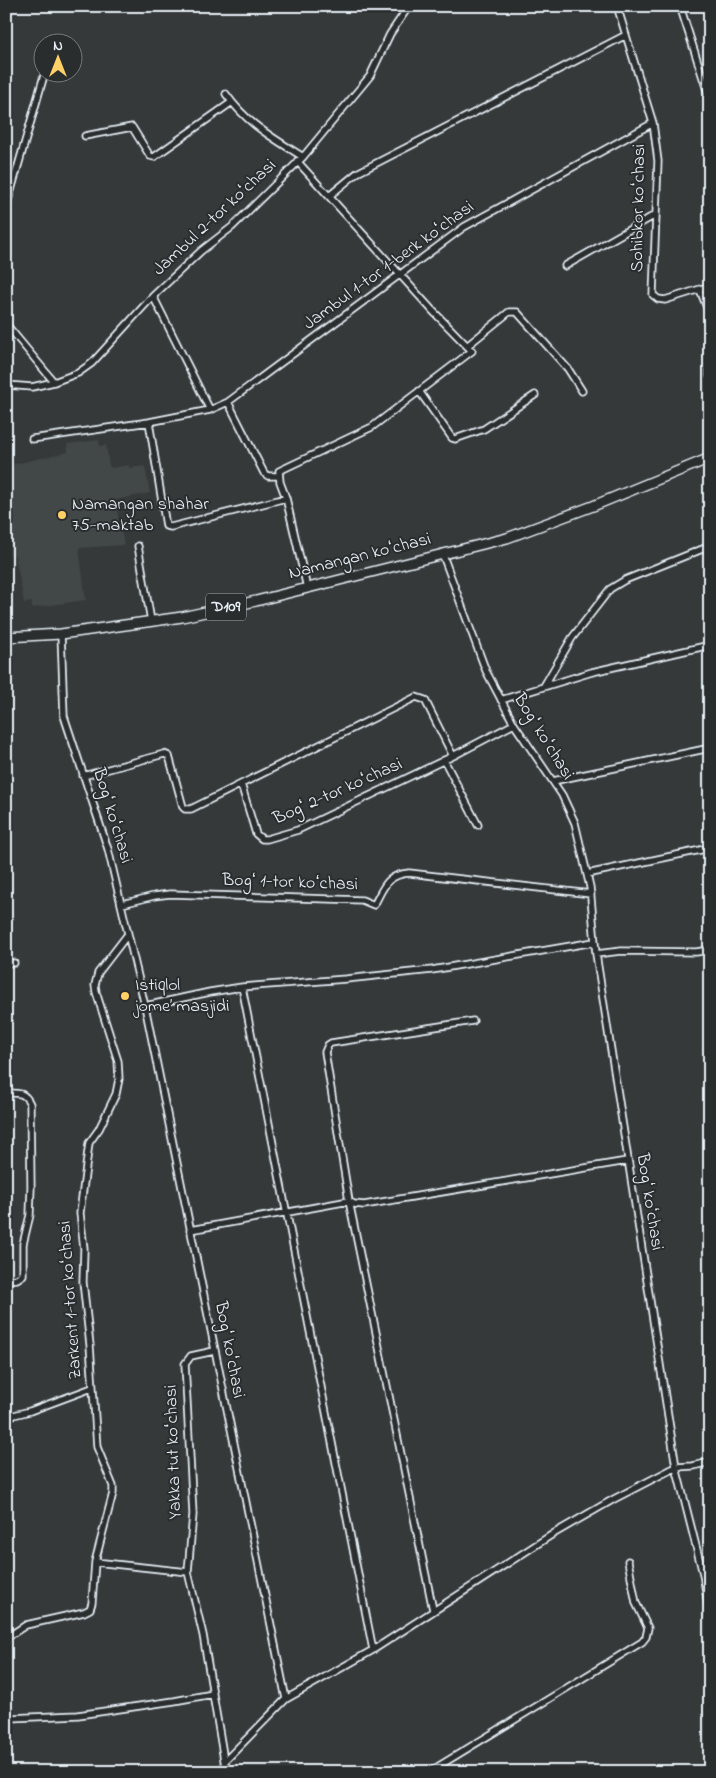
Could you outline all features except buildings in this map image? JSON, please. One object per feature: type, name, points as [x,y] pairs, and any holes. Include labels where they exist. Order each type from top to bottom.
[{"type":"main road","name":"Namangan koʻchasi","points":[[6,637],[62,634],[191,615],[507,538],[593,506],[710,458]]},
{"type":"street","name":"Jambul 2-tor koʻchasi","points":[[6,385],[32,387],[54,382],[78,373],[92,362],[153,296],[201,251],[232,227],[298,162],[370,76],[390,34],[409,6]]},
{"type":"street","name":"Sohibkor koʻchasi","points":[[617,6],[653,122],[658,161],[652,291],[654,297],[665,300],[710,286]]},
{"type":"street","points":[[680,6],[710,100]]},
{"type":"street","points":[[329,196],[357,173],[626,35]]},
{"type":"street","points":[[6,208],[43,82]]},
{"type":"street","points":[[226,94],[253,125],[302,157]]},
{"type":"street","points":[[85,136],[132,127],[150,156],[154,157],[232,102]]},
{"type":"street","name":"Jambul 1-tor 1-berk koʻchasi","points":[[210,410],[228,402],[476,219],[653,122]]},
{"type":"street","points":[[298,162],[471,352],[372,427],[280,470],[279,476],[307,588]]},
{"type":"street","points":[[565,266],[655,215]]},
{"type":"street","points":[[700,290],[710,315]]},
{"type":"street","points":[[32,439],[149,422],[210,410],[153,296]]},
{"type":"street","points":[[467,346],[509,312],[517,312],[568,369],[582,392]]},
{"type":"street","points":[[6,324],[54,382]]},
{"type":"street","points":[[710,370],[710,376]]},
{"type":"street","points":[[419,391],[452,438],[455,439],[484,429],[535,395]]},
{"type":"street","points":[[228,402],[264,473],[268,476],[279,476]]},
{"type":"street","points":[[149,422],[166,526],[172,527],[286,498]]},
{"type":"street","points":[[138,546],[151,621]]},
{"type":"street","points":[[544,686],[572,638],[610,589],[625,580],[710,546]]},
{"type":"street","name":"Bogʻ koʻchasi","points":[[442,553],[486,671],[514,724],[562,795],[575,823],[591,894],[594,942],[676,1467],[703,1574],[710,1617]]},
{"type":"street","name":"Bogʻ koʻchasi","points":[[62,634],[64,716],[108,850],[122,904],[145,1006],[286,1699]]},
{"type":"street","points":[[501,700],[592,672],[710,645]]},
{"type":"street","points":[[83,776],[167,754],[184,807],[188,810],[416,697],[425,700],[453,756]]},
{"type":"street","name":"Bogʻ 2-tor koʻchasi","points":[[241,784],[256,834],[262,840],[267,840],[298,830],[453,756],[514,724]]},
{"type":"street","points":[[553,781],[710,748]]},
{"type":"street","points":[[444,760],[478,825]]},
{"type":"street","points":[[587,874],[710,848]]},
{"type":"street","name":"Bogʻ 1-tor koʻchasi","points":[[122,904],[170,894],[362,900],[374,904],[387,882],[395,876],[409,873],[591,894]]},
{"type":"street","name":"Zarkent 1-tor koʻchasi","points":[[92,1388],[90,1345],[82,1282],[84,1248],[80,1213],[89,1143],[99,1129],[116,1094],[119,1079],[118,1061],[95,985],[98,974],[128,934]]},
{"type":"street","points":[[145,1006],[242,987],[346,980],[432,970],[594,942]]},
{"type":"street","points":[[596,954],[620,951],[696,952],[710,950]]},
{"type":"street","points":[[6,963],[14,963]]},
{"type":"street","points":[[242,987],[372,1650]]},
{"type":"street","points":[[433,1610],[349,1201],[325,1048],[331,1043],[473,1021]]},
{"type":"street","points":[[6,1093],[21,1093],[28,1098],[30,1104],[31,1177],[30,1215],[23,1244],[23,1275],[17,1279],[6,1280]]},
{"type":"street","points":[[190,1230],[349,1201],[354,1204],[364,1205],[627,1161]]},
{"type":"street","name":"Yakka tut koʻchasi","points":[[214,1351],[191,1356],[185,1364],[193,1514],[188,1572],[203,1635],[226,1772]]},
{"type":"street","points":[[6,1417],[30,1411],[92,1388],[97,1447],[113,1486],[113,1493],[95,1562],[90,1609],[26,1625],[6,1638]]},
{"type":"street","points":[[225,1761],[286,1699],[372,1650],[553,1534],[614,1499],[676,1467],[710,1462]]},
{"type":"street","points":[[429,1772],[642,1642],[646,1637],[648,1628],[636,1603],[628,1561]]},
{"type":"street","points":[[95,1562],[188,1572]]},
{"type":"street","points":[[10,1718],[78,1714],[174,1702],[213,1694]]},
{"type":"street","points":[[222,1742],[236,1750]]},
{"type":"shaded area","name":"Namangan shahar 75-maktab","points":[[99,440],[100,446],[106,445],[111,468],[129,465],[129,468],[145,466],[150,493],[115,500],[124,545],[79,548],[86,600],[32,608],[32,602],[24,603],[15,555],[6,557],[6,466],[68,452],[67,444]]},
{"type":"place","name":"Namangan shahar 75-maktab","points":[[62,515]]},
{"type":"place","name":"Istiqlol jome’ masjidi","points":[[125,996]]}]
